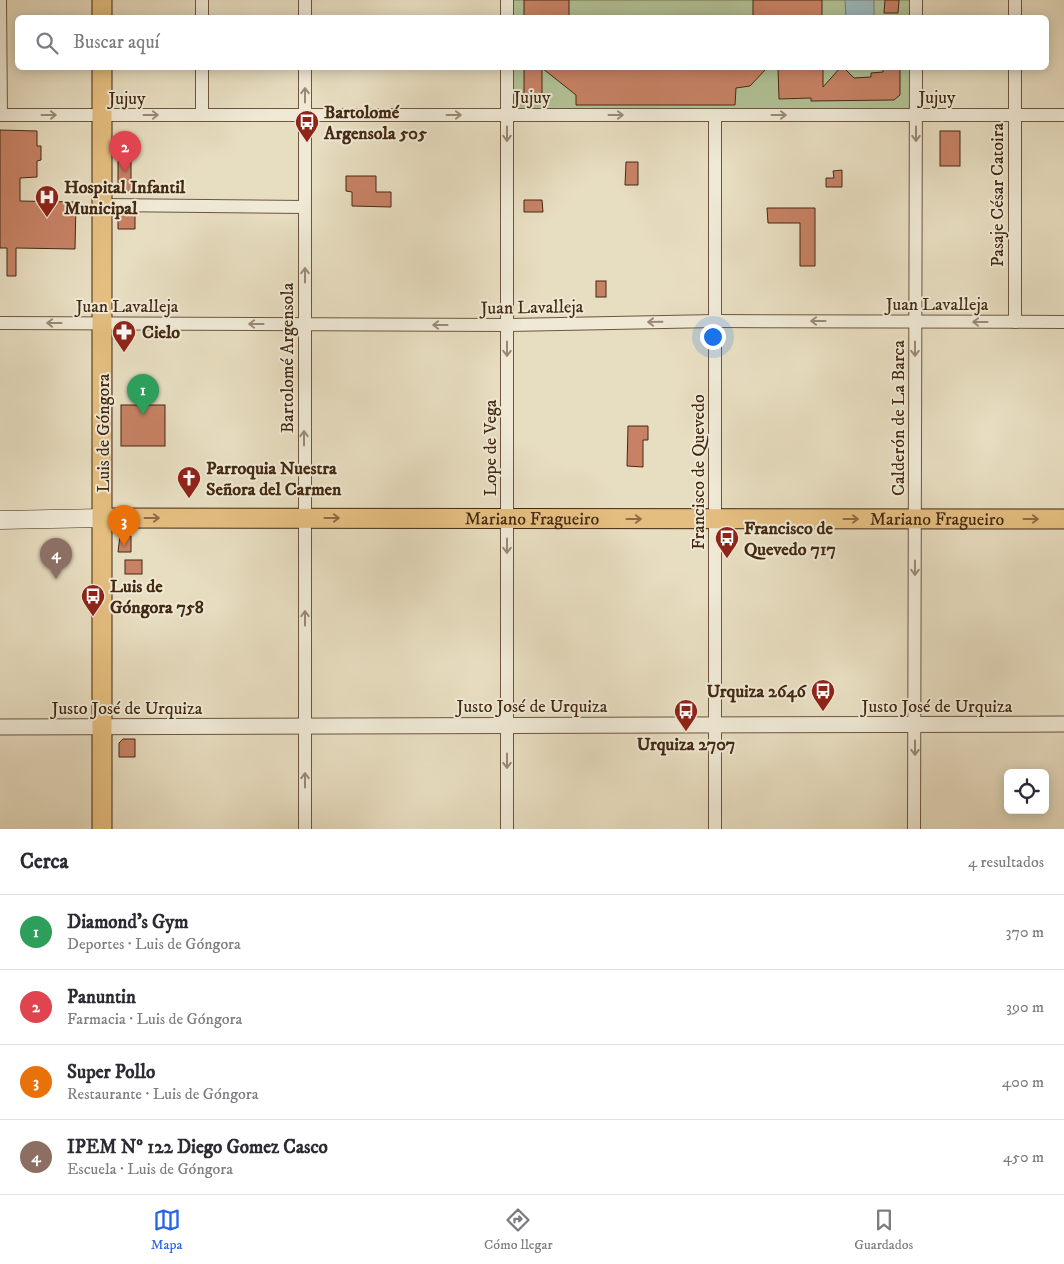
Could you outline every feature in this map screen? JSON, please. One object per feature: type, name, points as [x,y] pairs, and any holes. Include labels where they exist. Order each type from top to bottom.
[{"type":"main road","points":[[102,0],[102,15]]},
{"type":"main road","name":"Luis de Góngora","points":[[102,70],[102,829]]},
{"type":"main road","name":"Mariano Fragueiro","points":[[0,520],[103,518],[1064,519]]},
{"type":"street","points":[[0,0],[0,115]]},
{"type":"street","points":[[202,0],[202,15]]},
{"type":"street","points":[[305,0],[305,15]]},
{"type":"street","points":[[507,0],[507,15]]},
{"type":"street","points":[[916,0],[916,15]]},
{"type":"street","points":[[1015,0],[1015,15]]},
{"type":"street","points":[[202,70],[202,115]]},
{"type":"street","name":"Bartolomé Argensola","points":[[305,70],[305,829]]},
{"type":"street","name":"Lope de Vega","points":[[507,70],[507,829]]},
{"type":"street","name":"Calderón de La Barca","points":[[914,829],[916,70]]},
{"type":"street","name":"Pasaje César Catoira","points":[[1015,70],[1015,322]]},
{"type":"street","name":"Jujuy","points":[[0,115],[1064,115]]},
{"type":"street","name":"Francisco de Quevedo","points":[[715,115],[715,829]]},
{"type":"street","points":[[102,205],[305,207]]},
{"type":"street","name":"Juan Lavalleja","points":[[0,323],[507,325],[716,321],[1064,322]]},
{"type":"street","name":"Justo José de Urquiza","points":[[0,727],[1064,724]]},
{"type":"green space","points":[[507,0],[916,0],[916,15],[507,15]]},
{"type":"green space","points":[[507,70],[916,70],[916,115],[507,115]]},
{"type":"water","points":[[845,0],[874,0],[874,15],[846,15]]},
{"type":"building","points":[[524,0],[569,0],[569,15],[524,15]]},
{"type":"building","points":[[753,0],[822,0],[822,15],[753,15]]},
{"type":"building","points":[[885,0],[899,0],[898,13],[884,13]]},
{"type":"building","points":[[524,70],[542,70],[542,100],[524,100]]},
{"type":"building","points":[[545,70],[765,70],[750,86],[736,88],[735,105],[576,105],[576,95]]},
{"type":"building","points":[[778,70],[823,70],[823,87],[838,70],[846,70],[854,78],[871,77],[871,73],[883,72],[883,70],[900,70],[900,95],[894,100],[811,101],[811,98],[779,99]]},
{"type":"building","points":[[0,130],[37,131],[37,146],[41,146],[41,160],[37,161],[37,177],[20,178],[20,201],[76,202],[75,249],[16,248],[16,276],[7,276],[7,248],[0,248]]},
{"type":"building","points":[[940,131],[960,131],[960,166],[940,166]]},
{"type":"building","points":[[118,153],[131,153],[131,191],[118,191]]},
{"type":"building","points":[[626,162],[638,162],[638,185],[625,185]]},
{"type":"building","points":[[842,170],[842,187],[826,187],[826,178],[834,178],[833,171]]},
{"type":"building","points":[[346,176],[376,176],[376,192],[391,192],[391,207],[352,206],[352,192],[346,191]]},
{"type":"building","points":[[524,200],[542,200],[543,212],[524,212]]},
{"type":"building","points":[[767,208],[815,208],[815,266],[800,266],[800,223],[768,223]]},
{"type":"building","points":[[118,213],[135,213],[135,229],[118,229]]},
{"type":"building","points":[[596,281],[606,281],[606,297],[596,297]]},
{"type":"building","points":[[121,405],[165,405],[165,446],[121,446]]},
{"type":"building","points":[[628,426],[648,426],[648,440],[643,440],[643,467],[627,466]]},
{"type":"building","points":[[120,536],[131,536],[131,552],[118,552]]},
{"type":"building","points":[[125,560],[142,560],[142,574],[125,574]]},
{"type":"building","points":[[123,739],[135,739],[135,757],[119,757],[119,743]]},
{"type":"place","name":"Bartolomé Argensola 505","points":[[307,143]]},
{"type":"place","name":"Panuntin","points":[[125,172]]},
{"type":"place","name":"Hospital Infantil Municipal","points":[[47,218]]},
{"type":"place","name":"Cielo","points":[[124,353]]},
{"type":"place","name":"Diamond's Gym","points":[[143,415]]},
{"type":"place","name":"Parroquia Nuestra Señora del Carmen","points":[[189,499]]},
{"type":"place","name":"Super Pollo","points":[[124,546]]},
{"type":"place","name":"Francisco de Quevedo 717","points":[[727,559]]},
{"type":"place","name":"IPEM Nº 122 Diego Gomez Casco","points":[[56,579]]},
{"type":"place","name":"Luis de Góngora 758","points":[[93,617]]},
{"type":"place","name":"Urquiza 2646","points":[[823,712]]},
{"type":"place","name":"Urquiza 2707","points":[[686,732]]}]
